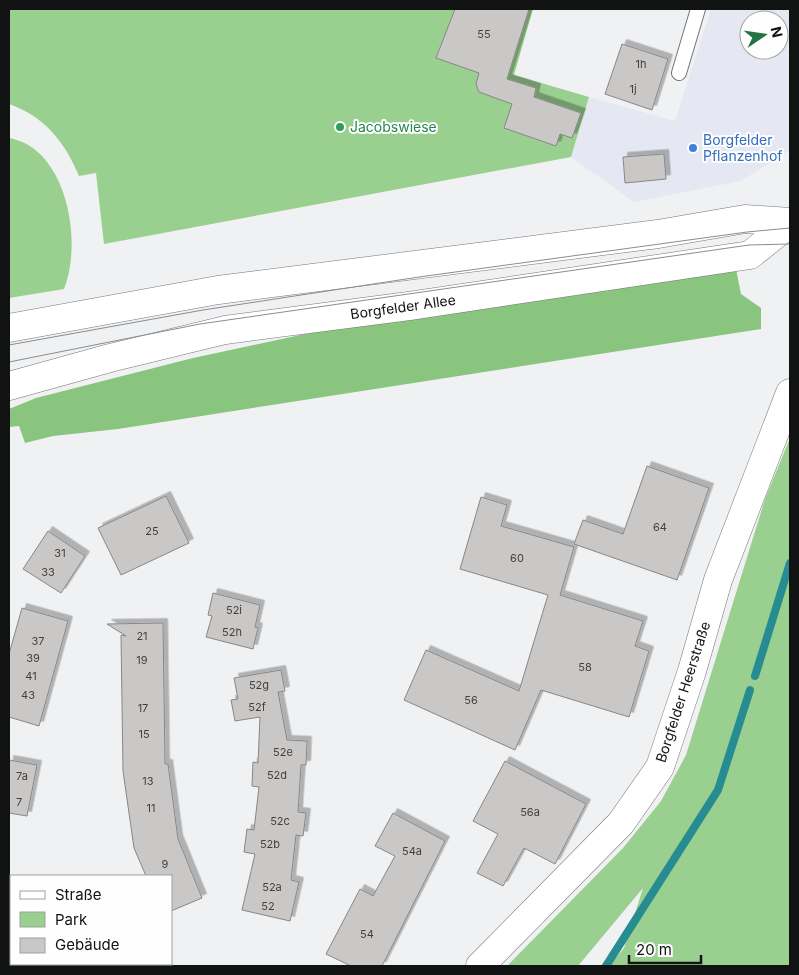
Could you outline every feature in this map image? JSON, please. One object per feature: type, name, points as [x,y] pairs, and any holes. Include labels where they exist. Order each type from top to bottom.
[{"type":"main road","points":[[9,328],[218,290],[658,234],[745,219],[790,223],[790,218]]},
{"type":"main road","name":"Borgfelder Allee","points":[[9,386],[225,330],[409,306],[750,255],[790,223]]},
{"type":"main road","name":"Borgfelder Heerstraße","points":[[480,966],[621,823],[660,767],[692,670],[718,580],[790,393]]},
{"type":"lane","points":[[679,73],[698,9]]},
{"type":"shaded area","points":[[711,9],[790,9],[790,150],[741,181],[634,202],[571,157],[589,97],[675,121]]},
{"type":"green space","name":"Jacobswiese","points":[[9,9],[533,9],[514,75],[589,97],[571,157],[104,244],[96,173],[79,176],[67,152],[52,132],[33,116],[9,104]]},
{"type":"green space","points":[[9,138],[29,145],[45,159],[57,178],[65,200],[70,223],[72,247],[64,289],[9,298]]},
{"type":"green space","points":[[736,269],[741,294],[761,308],[761,329],[118,429],[53,436],[25,443],[19,426],[9,427],[9,409],[36,398],[193,358],[305,334]]},
{"type":"green space","points":[[790,438],[790,966],[609,966],[624,948],[643,888],[578,966],[507,966],[623,848],[661,801],[686,755],[765,499]]},
{"type":"building","points":[[455,9],[529,9],[507,79],[536,88],[534,97],[581,113],[572,138],[560,134],[556,146],[504,128],[512,104],[479,92],[476,84],[479,73],[436,58]]},
{"type":"building","points":[[622,44],[668,59],[652,110],[605,94]]},
{"type":"building","points":[[664,154],[666,179],[625,183],[623,157]]},
{"type":"building","points":[[647,466],[709,488],[677,580],[574,544],[583,520],[623,534]]},
{"type":"building","points":[[166,496],[189,543],[121,575],[98,528]]},
{"type":"building","points":[[481,497],[507,505],[501,526],[574,547],[560,595],[643,621],[635,646],[649,651],[629,717],[541,690],[515,750],[404,700],[426,650],[519,691],[548,595],[460,569]]},
{"type":"building","points":[[48,531],[85,556],[61,593],[23,569]]},
{"type":"building","points":[[213,593],[260,605],[255,627],[258,628],[253,649],[206,637],[212,616],[208,615]]},
{"type":"building","points":[[22,608],[68,621],[39,726],[9,717],[9,654]]},
{"type":"building","points":[[163,623],[165,764],[168,764],[178,839],[202,898],[172,911],[172,875],[146,875],[134,848],[123,771],[121,635],[126,636],[107,624]]},
{"type":"building","points":[[281,670],[285,691],[278,692],[287,740],[307,741],[306,765],[301,765],[298,812],[306,813],[303,836],[296,835],[291,880],[299,882],[290,921],[242,910],[255,854],[244,852],[247,829],[254,830],[259,787],[252,786],[253,762],[258,763],[260,717],[235,721],[231,700],[238,699],[234,678]]},
{"type":"building","points":[[9,760],[37,765],[27,816],[9,813]]},
{"type":"building","points":[[505,761],[586,804],[555,864],[524,848],[503,886],[477,873],[498,834],[473,821]]},
{"type":"building","points":[[393,813],[445,841],[382,966],[351,966],[326,954],[360,889],[373,896],[395,856],[375,846]]},
{"type":"waterway","points":[[755,676],[790,563]]},
{"type":"waterway","points":[[606,966],[718,790],[750,690]]},
{"type":"tram line","points":[[9,345],[203,310],[419,277],[747,232],[790,228]]},
{"type":"tram line","points":[[9,362],[200,324],[749,245],[790,244]]},
{"type":"place","name":"Jacobswiese","points":[[340,127]]},
{"type":"place","name":"Borgfelder Pflanzenhof","points":[[693,148]]}]
